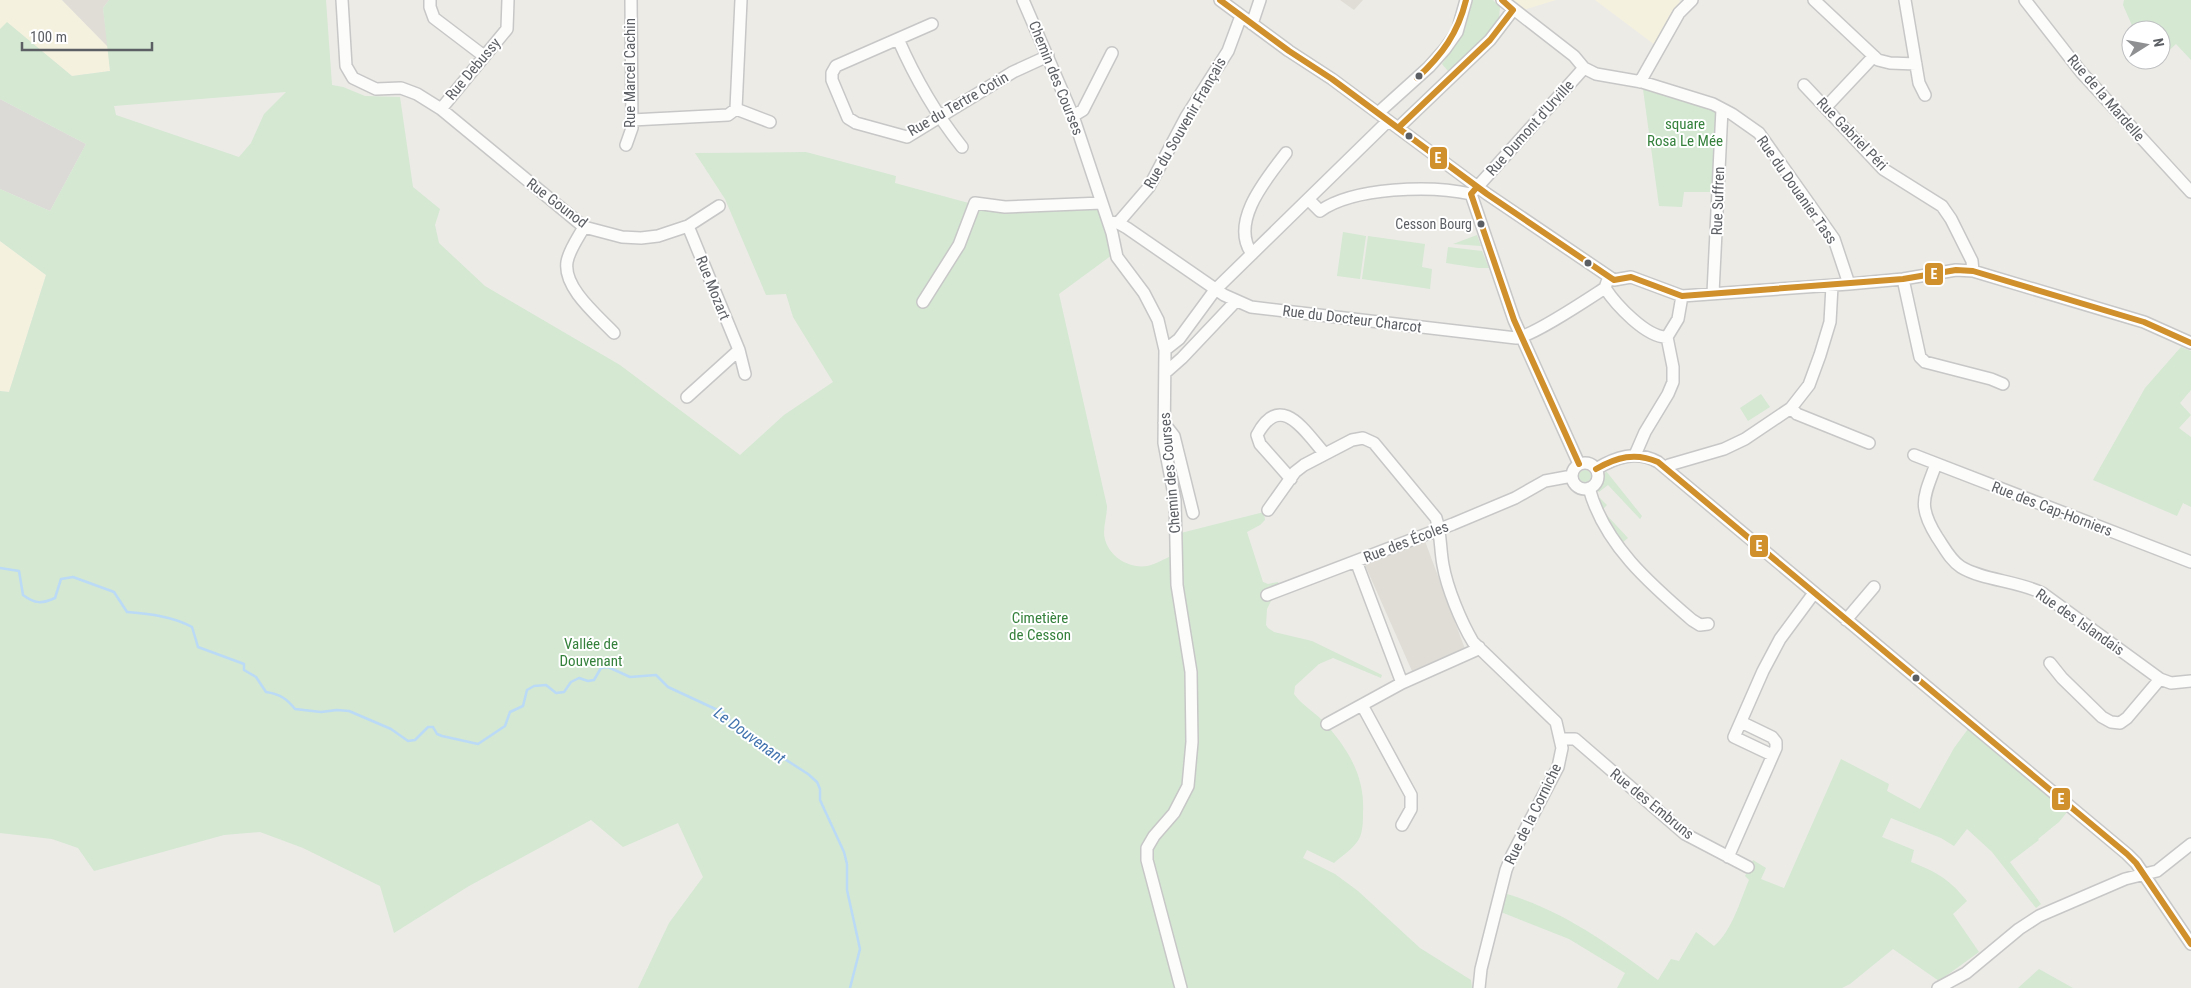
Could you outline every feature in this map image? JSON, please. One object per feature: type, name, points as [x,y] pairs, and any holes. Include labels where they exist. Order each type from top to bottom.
[{"type":"street","name":"Rue Gounod","points":[[342,0],[346,66],[353,78],[376,89],[400,88],[416,94],[440,109],[584,227],[622,237],[641,238],[658,236],[688,226],[719,206]]},
{"type":"street","points":[[430,0],[430,7],[434,18],[484,56]]},
{"type":"street","name":"Rue Debussy","points":[[440,109],[507,29],[508,0]]},
{"type":"street","name":"Rue Marcel Cachin","points":[[626,144],[632,128],[631,0]]},
{"type":"street","points":[[736,109],[741,0]]},
{"type":"street","name":"Chemin des Courses","points":[[1024,0],[1074,116],[1102,203],[1113,222],[1117,257],[1124,268],[1132,274],[1153,311],[1163,334],[1166,350],[1164,443],[1175,500],[1178,592],[1191,672],[1192,742],[1188,786],[1174,813],[1154,836],[1148,848],[1147,860],[1181,988]]},
{"type":"street","points":[[1220,0],[1378,113],[1474,191],[1606,283],[1611,297],[1649,333],[1660,337],[1667,337]]},
{"type":"street","points":[[1252,24],[1260,0]]},
{"type":"street","points":[[1378,113],[1434,62],[1457,32],[1466,0]]},
{"type":"street","points":[[1502,0],[1574,56],[1584,68]]},
{"type":"street","points":[[1640,82],[1680,13],[1692,0]]},
{"type":"street","points":[[1814,0],[1878,60],[1890,63],[1916,64]]},
{"type":"street","points":[[1906,0],[1919,82],[1925,95]]},
{"type":"street","name":"Rue de la Mardelle","points":[[2025,0],[2081,72],[2191,192]]},
{"type":"street","points":[[1166,350],[1180,339],[1215,290],[1309,200],[1393,125],[1450,78],[1490,40],[1513,10]]},
{"type":"street","name":"Rue du Souvenir Français","points":[[1113,222],[1149,187],[1186,117],[1228,51],[1241,16]]},
{"type":"street","points":[[932,24],[898,39],[913,72],[940,118],[962,147]]},
{"type":"street","name":"Rue du Tertre Cotin","points":[[898,39],[836,66],[832,73],[832,80],[848,118],[856,123],[907,137],[1013,72],[1048,56]]},
{"type":"street","points":[[1074,116],[1083,110],[1112,53]]},
{"type":"street","points":[[1826,108],[1874,56]]},
{"type":"street","points":[[1434,62],[1450,78]]},
{"type":"street","name":"Rue du Douanier Tass","points":[[1584,68],[1596,74],[1640,82],[1713,104],[1759,133],[1834,239],[1849,284]]},
{"type":"street","name":"Rue Dumont d'Urville","points":[[1474,191],[1584,68]]},
{"type":"street","name":"Rue Gabriel Péri","points":[[1804,85],[1882,169],[1942,206],[1951,219],[1972,261],[1973,271]]},
{"type":"street","points":[[632,120],[728,115],[736,109]]},
{"type":"street","points":[[736,109],[770,122]]},
{"type":"street","name":"Rue Suffren","points":[[1713,293],[1722,109]]},
{"type":"street","points":[[1252,254],[1247,248],[1245,239],[1250,207],[1258,190],[1286,153]]},
{"type":"street","points":[[1309,200],[1320,211],[1339,200],[1368,192],[1474,191]]},
{"type":"street","points":[[1474,191],[1522,337],[1579,464]]},
{"type":"street","points":[[923,302],[959,245],[975,203],[1005,207],[1102,203]]},
{"type":"street","name":"Rue du Docteur Charcot","points":[[1113,222],[1151,243],[1215,290],[1251,307],[1486,336],[1522,337]]},
{"type":"street","name":"Rue Mozart","points":[[688,226],[739,350],[745,374]]},
{"type":"street","points":[[584,227],[571,250],[567,264],[569,277],[583,301],[614,332]]},
{"type":"street","points":[[1522,337],[1606,283],[1631,277],[1682,296],[1832,286],[1902,279],[1956,270],[1973,271],[2144,322],[2191,343]]},
{"type":"street","points":[[1902,279],[1920,357],[1925,362],[1991,379],[2003,384]]},
{"type":"street","points":[[1666,468],[1669,465],[1724,448],[1745,439],[1784,415],[1791,408],[1809,385],[1820,355],[1830,322],[1832,286]]},
{"type":"street","points":[[1635,454],[1644,432],[1668,394],[1673,382],[1673,367],[1667,337],[1678,319],[1682,296]]},
{"type":"street","points":[[1165,373],[1182,358],[1236,301]]},
{"type":"street","points":[[687,397],[739,350]]},
{"type":"street","points":[[1791,408],[1798,414],[1869,443]]},
{"type":"street","points":[[1291,479],[1260,444],[1257,435],[1261,427],[1274,417],[1282,414],[1292,418],[1325,454]]},
{"type":"street","points":[[1164,423],[1174,436],[1192,513]]},
{"type":"street","points":[[1268,510],[1304,465],[1352,440],[1363,438],[1374,443],[1436,518],[1440,529]]},
{"type":"street","points":[[1596,469],[1617,458],[1635,454],[1650,458],[1666,468],[2127,854],[2191,944]]},
{"type":"street","name":"Rue des Cap-Horniers","points":[[1914,455],[2191,562]]},
{"type":"street","points":[[1586,463],[1596,469],[1597,480],[1589,488],[1577,487],[1572,476],[1574,469],[1579,464],[1586,463]]},
{"type":"street","name":"Rue des Islandais","points":[[1936,464],[1924,497],[1924,509],[1929,524],[1950,557],[1961,567],[1973,572],[2030,586],[2160,679],[2171,683],[2191,681]]},
{"type":"street","name":"Rue des Écoles","points":[[1402,683],[1356,561],[1515,498],[1545,481],[1572,476]]},
{"type":"street","points":[[1589,488],[1602,521],[1623,552],[1646,579],[1692,620],[1700,625],[1708,624]]},
{"type":"street","name":"Rue de la Corniche","points":[[1440,529],[1439,542],[1443,567],[1466,629],[1478,647],[1556,722],[1561,739],[1561,759],[1558,767],[1506,870],[1481,969],[1480,988]]},
{"type":"street","points":[[1268,595],[1356,561]]},
{"type":"street","points":[[1846,620],[1874,587]]},
{"type":"street","points":[[1772,755],[1734,737],[1763,671],[1780,639],[1814,593]]},
{"type":"street","points":[[1327,724],[1402,683],[1476,650],[1478,647]]},
{"type":"street","points":[[2050,663],[2062,678],[2102,717],[2111,722],[2120,723],[2128,718],[2160,679]]},
{"type":"street","points":[[1362,704],[1411,795],[1411,809],[1402,824]]},
{"type":"street","points":[[1728,857],[1776,742],[1772,737],[1741,722]]},
{"type":"street","name":"Rue des Embruns","points":[[1561,739],[1575,739],[1685,834],[1748,867]]},
{"type":"street","points":[[1938,988],[1966,973],[2019,929],[2039,916],[2125,879],[2157,871],[2191,844]]},
{"type":"shaded area","points":[[0,0],[62,0],[108,47],[110,71],[72,76],[7,23],[0,29]]},
{"type":"shaded area","points":[[62,0],[109,0],[103,8],[108,47]]},
{"type":"shaded area","points":[[1340,0],[1363,0],[1354,10]]},
{"type":"shaded area","points":[[1511,0],[1556,0],[1523,10]]},
{"type":"shaded area","points":[[1595,0],[1679,0],[1680,2],[1669,16],[1655,45]]},
{"type":"shaded area","points":[[0,99],[86,144],[50,211],[0,189]]},
{"type":"shaded area","points":[[0,241],[46,275],[9,392],[0,391]]},
{"type":"shaded area","points":[[1425,541],[1465,649],[1412,671],[1365,565]]},
{"type":"green space","points":[[109,0],[326,0],[332,85],[343,87],[365,96],[400,97],[413,187],[440,209],[435,225],[439,243],[485,286],[620,365],[740,455],[784,415],[833,382],[793,317],[786,294],[766,295],[725,199],[695,153],[806,152],[896,176],[895,183],[987,208],[1097,206],[1112,255],[1059,294],[1107,506],[1105,541],[1113,553],[1125,562],[1139,566],[1150,565],[1169,557],[1169,536],[1264,512],[1265,520],[1247,532],[1263,582],[1268,584],[1278,582],[1282,593],[1272,599],[1267,609],[1266,625],[1268,628],[1274,632],[1312,641],[1382,675],[1381,678],[1333,658],[1319,664],[1295,686],[1294,694],[1322,720],[1353,762],[1363,799],[1361,833],[1351,849],[1334,863],[1307,850],[1303,858],[1335,874],[1358,891],[1420,948],[1471,980],[1472,988],[638,988],[669,923],[703,877],[678,823],[623,847],[591,820],[469,886],[394,933],[380,886],[303,848],[260,832],[224,835],[94,871],[78,848],[52,839],[0,833],[0,391],[9,392],[46,275],[0,241],[0,189],[50,211],[86,144],[0,99],[0,29],[7,22],[72,76],[110,71],[103,8]],"holes":[[[286,92],[264,114],[251,143],[239,157],[116,115],[114,106]]]},
{"type":"green space","points":[[1473,0],[1493,0],[1500,7],[1499,19],[1472,51],[1448,71],[1442,64],[1465,29]]},
{"type":"green space","points":[[2124,0],[2191,0],[2191,60],[2176,44],[2171,49],[2171,20],[2130,20],[2123,5]]},
{"type":"green space","name":"square Rosa Le Mée","points":[[1642,82],[1722,109],[1719,192],[1684,192],[1682,207],[1659,206]]},
{"type":"green space","points":[[1343,232],[1366,236],[1360,279],[1337,276]]},
{"type":"green space","points":[[1477,235],[1481,246],[1453,244]]},
{"type":"green space","points":[[1368,236],[1425,244],[1422,267],[1432,269],[1430,289],[1362,279]]},
{"type":"green space","points":[[1448,247],[1482,251],[1489,268],[1446,263]]},
{"type":"green space","points":[[2181,347],[2191,351],[2191,390],[2180,403],[2191,415],[2179,428],[2191,437],[2191,507],[2183,503],[2177,516],[2093,480],[2145,388]]},
{"type":"green space","points":[[1761,394],[1770,407],[1748,421],[1740,408]]},
{"type":"green space","points":[[1583,470],[1587,470],[1591,476],[1587,482],[1583,482],[1579,478],[1579,474]]},
{"type":"green space","points":[[1606,471],[1642,516],[1640,519],[1608,485],[1599,492],[1597,490]]},
{"type":"green space","points":[[1600,498],[1607,505],[1602,510],[1628,538],[1622,543],[1595,499]]},
{"type":"green space","points":[[1968,729],[2068,811],[2039,840],[2010,862],[2041,904],[2036,908],[1992,852],[1967,829],[1954,846],[1941,838],[1891,818],[1882,837],[1914,850],[1911,862],[1942,877],[1967,901],[1953,914],[1979,952],[1939,981],[1893,949],[1850,984],[1842,988],[1617,988],[1625,973],[1569,939],[1501,912],[1507,894],[1528,901],[1586,930],[1658,980],[1671,959],[1679,961],[1696,932],[1714,946],[1720,940],[1731,924],[1739,906],[1749,880],[1745,876],[1753,860],[1766,868],[1761,879],[1784,888],[1841,759],[1889,784],[1887,791],[1920,809],[1954,748]]},
{"type":"green space","points":[[2039,969],[2073,988],[2018,988]]},
{"type":"waterway","name":"Le Douvenant","points":[[0,568],[19,571],[23,595],[35,601],[42,602],[55,598],[61,579],[73,577],[114,592],[127,612],[168,618],[192,627],[198,647],[244,664],[244,670],[256,677],[266,692],[283,698],[295,709],[321,712],[349,711],[391,729],[408,741],[415,740],[428,727],[433,727],[437,734],[442,736],[478,744],[505,726],[510,712],[523,706],[527,690],[534,686],[546,685],[556,693],[564,692],[571,682],[579,678],[588,681],[594,680],[601,668],[608,667],[630,677],[656,675],[668,687],[724,713],[731,722],[752,738],[808,774],[817,782],[820,789],[820,800],[844,852],[847,864],[847,890],[860,949],[850,988]]},
{"type":"transit line","name":"E","points":[[1220,0],[1289,51],[1332,79],[1487,194],[1614,280],[1631,277],[1682,296],[1903,279],[1956,270],[1973,271],[2144,322],[2191,343]]},
{"type":"transit line","name":"E","points":[[1417,78],[1448,43],[1463,12],[1466,0]]},
{"type":"transit line","name":"E","points":[[1398,128],[1490,40],[1513,10],[1502,0]]},
{"type":"transit line","name":"E","points":[[1477,187],[1471,194],[1514,320],[1579,464]]},
{"type":"transit line","name":"E","points":[[1596,469],[1611,461],[1626,457],[1642,457],[1658,462],[2127,854],[2136,863],[2191,944]]},
{"type":"place","name":"Cesson Bourg","points":[[1481,224]]},
{"type":"park label","name":"Cimetière de Cesson","points":[[1040,626]]},
{"type":"park label","name":"Vallée de Douvenant","points":[[591,652]]}]
